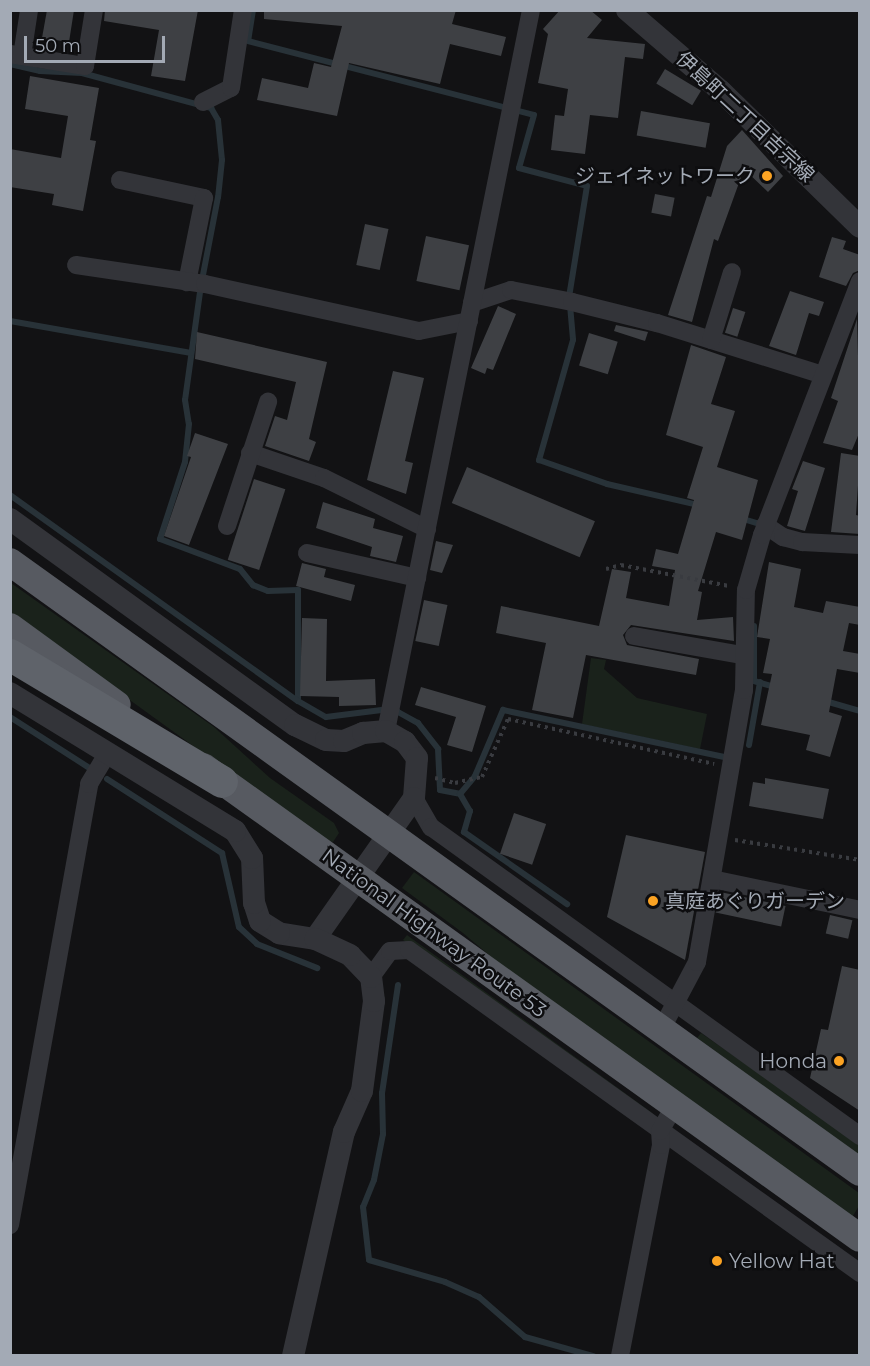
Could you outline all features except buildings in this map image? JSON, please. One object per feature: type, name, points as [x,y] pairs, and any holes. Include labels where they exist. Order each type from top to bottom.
[{"type":"highway","points":[[10,562],[389,836],[667,1017],[860,1172]]},
{"type":"highway","name":"National Highway Route 53","points":[[10,627],[222,782],[358,877],[667,1119],[860,1238]]},
{"type":"highway","points":[[10,655],[222,782]]},
{"type":"street","points":[[29,10],[16,55],[86,66],[94,10]]},
{"type":"street","points":[[203,102],[231,88],[243,10]]},
{"type":"street","points":[[315,939],[414,798],[419,777],[417,758],[389,718],[531,10]]},
{"type":"street","name":"伊島町二丁目吉宗線","points":[[627,10],[721,92],[860,227]]},
{"type":"street","points":[[120,180],[204,198],[196,283]]},
{"type":"street","points":[[76,264],[196,283],[419,331],[469,321]]},
{"type":"street","points":[[711,340],[732,272]]},
{"type":"street","points":[[667,1017],[697,962],[744,690],[742,655],[746,590],[765,525],[860,281]]},
{"type":"street","points":[[472,303],[511,290],[636,317],[823,375]]},
{"type":"street","points":[[227,526],[268,402]]},
{"type":"street","points":[[250,453],[324,478],[427,529]]},
{"type":"street","points":[[10,519],[295,725],[326,740],[344,741],[363,734],[389,718]]},
{"type":"street","points":[[765,525],[783,537],[802,542],[860,544]]},
{"type":"street","points":[[307,553],[417,578]]},
{"type":"street","points":[[634,636],[742,655]]},
{"type":"street","points":[[10,693],[235,831],[252,858],[254,903],[260,921],[279,933],[315,939],[350,955],[371,977],[374,1001],[362,1091],[344,1132],[293,1356]]},
{"type":"street","points":[[10,1225],[89,784],[107,754]]},
{"type":"street","points":[[414,798],[431,827],[667,1017],[860,1136]]},
{"type":"street","points":[[712,879],[860,910]]},
{"type":"street","points":[[371,977],[390,951],[409,950],[667,1119],[860,1273]]},
{"type":"street","points":[[620,1355],[667,1119]]},
{"type":"path","points":[[606,569],[621,565],[694,577],[746,590]]},
{"type":"path","points":[[436,778],[446,781],[478,777],[508,718],[732,768]]},
{"type":"path","points":[[720,837],[860,860]]},
{"type":"shaded area","points":[[11,583],[214,727],[270,778],[334,823],[339,833],[333,842],[323,840],[11,614]]},
{"type":"shaded area","points":[[591,658],[606,660],[604,669],[637,698],[707,714],[700,749],[582,724]]},
{"type":"shaded area","points":[[414,872],[859,1193],[859,1206],[851,1219],[534,993],[463,933],[402,888]]},
{"type":"shaded area","points":[[407,935],[655,1116],[648,1117],[403,940]]},
{"type":"shaded area","points":[[701,1033],[859,1143],[859,1155],[697,1038]]},
{"type":"waterway","points":[[253,10],[248,41],[534,115],[519,168],[587,186],[569,297]]},
{"type":"waterway","points":[[10,64],[40,71],[82,73],[211,108],[218,120],[222,160],[218,197],[201,285],[185,400],[189,424],[185,462],[160,539],[240,569],[253,585],[268,591],[298,590],[298,701],[326,717],[382,710],[398,712],[418,723],[438,749],[440,790],[460,794],[470,811],[464,832],[567,904]]},
{"type":"waterway","points":[[570,305],[573,340],[539,460],[607,484],[698,505]]},
{"type":"waterway","points":[[10,321],[191,353]]},
{"type":"waterway","points":[[10,495],[298,701]]},
{"type":"waterway","points":[[740,518],[760,524]]},
{"type":"waterway","points":[[754,626],[754,681],[775,687]]},
{"type":"waterway","points":[[749,745],[760,682]]},
{"type":"waterway","points":[[825,701],[860,711]]},
{"type":"waterway","points":[[460,794],[475,776],[503,710],[729,758]]},
{"type":"waterway","points":[[10,717],[91,769]]},
{"type":"waterway","points":[[107,779],[222,853],[239,927],[257,944],[317,968]]},
{"type":"waterway","points":[[398,985],[382,1093],[383,1134],[374,1180],[363,1207],[369,1260],[445,1282],[479,1297],[525,1337],[593,1356]]},
{"type":"place","name":"ジェイネットワーク","points":[[767,176]]},
{"type":"place","name":"真庭あぐりガーデン","points":[[653,901]]},
{"type":"place","name":"Honda","points":[[839,1061]]},
{"type":"place","name":"Yellow Hat","points":[[717,1261]]}]
